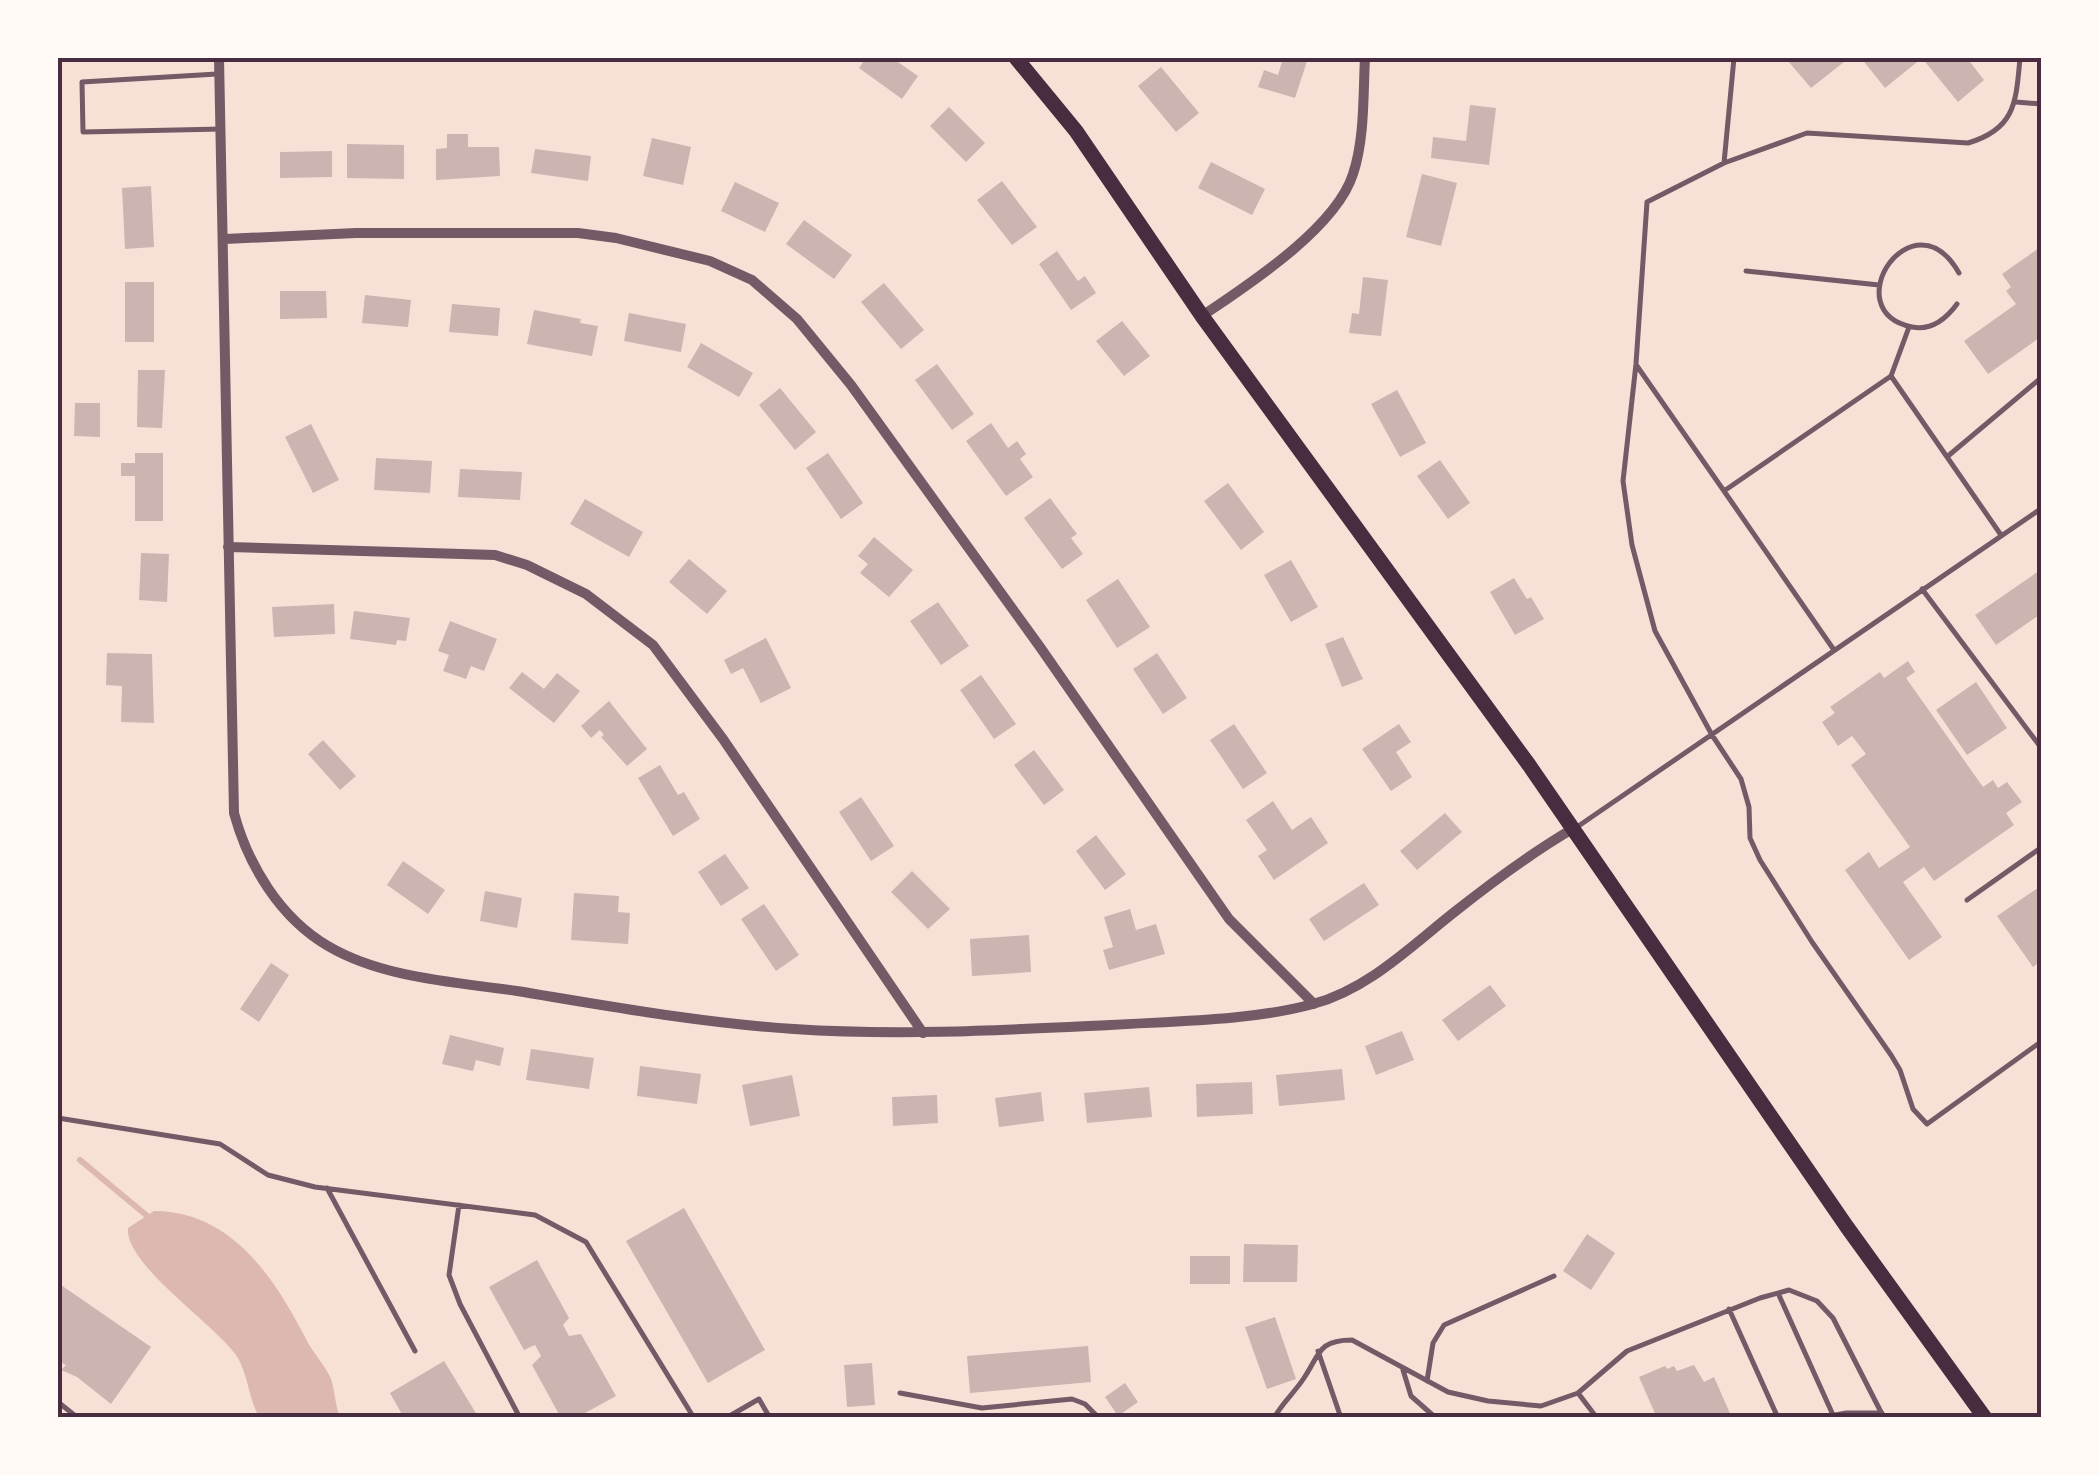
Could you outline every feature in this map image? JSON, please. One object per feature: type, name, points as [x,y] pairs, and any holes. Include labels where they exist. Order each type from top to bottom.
[{"type":"main road","points":[[1016,58],[1076,131],[1202,316],[1574,828],[1846,1227],[1985,1418]]},
{"type":"street","points":[[220,58],[234,814],[241,838],[270,892],[324,944],[386,968],[608,1006],[792,1029],[924,1033],[1174,1022],[1314,1004],[1375,976],[1531,854],[1574,828]]},
{"type":"street","points":[[1202,316],[1243,289],[1325,221],[1337,205],[1353,174],[1366,58]]},
{"type":"street","points":[[225,238],[578,233],[710,261],[752,280],[797,319],[851,385],[1040,648],[1228,920],[1314,1004]]},
{"type":"street","points":[[228,548],[496,555],[528,565],[586,594],[653,645],[924,1033]]},
{"type":"lane","points":[[1724,163],[1734,58]]},
{"type":"lane","points":[[2020,58],[2016,102],[2004,124],[1988,137],[1968,143],[1808,133],[1724,163],[1647,202],[1636,364],[1622,482],[1632,545],[1655,631],[1746,792],[1750,838],[1760,860],[1892,1056],[1913,1108],[1927,1124],[2042,1041]]},
{"type":"lane","points":[[220,74],[82,82],[84,132],[222,129]]},
{"type":"lane","points":[[2016,102],[2042,104]]},
{"type":"lane","points":[[1957,304],[1937,324],[1909,326],[1887,312],[1878,284],[1890,259],[1913,246],[1940,251],[1952,260],[1958,273]]},
{"type":"lane","points":[[1746,271],[1878,284]]},
{"type":"lane","points":[[1724,491],[1892,376],[1909,326]]},
{"type":"lane","points":[[1636,364],[1834,650]]},
{"type":"lane","points":[[1892,376],[2002,535]]},
{"type":"lane","points":[[1948,456],[2042,377]]},
{"type":"lane","points":[[1574,828],[2042,508]]},
{"type":"lane","points":[[1922,589],[2042,749]]},
{"type":"lane","points":[[1967,900],[2042,847]]},
{"type":"lane","points":[[58,1118],[220,1144],[268,1175],[327,1188],[535,1215],[586,1242],[694,1418]]},
{"type":"lane","points":[[327,1188],[415,1351]]},
{"type":"lane","points":[[459,1205],[449,1276],[520,1418]]},
{"type":"lane","points":[[1426,1381],[1433,1343],[1444,1325],[1554,1276]]},
{"type":"lane","points":[[1274,1418],[1304,1378],[1318,1351],[1334,1340],[1352,1340],[1448,1392],[1488,1402],[1541,1406],[1578,1394],[1627,1350],[1729,1309],[1789,1290],[1818,1301],[1833,1318],[1883,1416],[1819,1418]]},
{"type":"lane","points":[[1778,1293],[1833,1415]]},
{"type":"lane","points":[[1729,1309],[1778,1418]]},
{"type":"lane","points":[[1318,1351],[1341,1418]]},
{"type":"lane","points":[[1404,1370],[1411,1396],[1436,1418]]},
{"type":"lane","points":[[900,1392],[982,1408],[1072,1399],[1085,1404],[1099,1418]]},
{"type":"lane","points":[[1578,1394],[1597,1418]]},
{"type":"lane","points":[[726,1418],[760,1399],[770,1418]]},
{"type":"lane","points":[[58,1402],[78,1418]]},
{"type":"shaded area","points":[[154,1211],[206,1222],[247,1252],[280,1293],[328,1374],[340,1417],[259,1417],[238,1358],[156,1277],[131,1243],[128,1228]]},
{"type":"building","points":[[866,58],[892,58],[918,76],[902,99],[859,68]]},
{"type":"building","points":[[1283,58],[1308,58],[1295,98],[1258,87],[1264,70],[1278,75]]},
{"type":"building","points":[[1849,58],[1811,88],[1788,61]]},
{"type":"building","points":[[1861,58],[1922,58],[1885,88]]},
{"type":"building","points":[[1922,58],[1967,58],[1984,80],[1958,102]]},
{"type":"building","points":[[1161,67],[1199,113],[1176,132],[1138,86]]},
{"type":"building","points":[[1470,105],[1496,108],[1489,165],[1431,158],[1433,137],[1466,141]]},
{"type":"building","points":[[949,107],[985,143],[966,162],[930,126]]},
{"type":"building","points":[[447,134],[468,134],[468,147],[499,147],[500,176],[436,180],[436,149],[447,148]]},
{"type":"building","points":[[652,138],[691,147],[683,185],[643,176]]},
{"type":"building","points":[[347,144],[404,145],[404,179],[347,178]]},
{"type":"building","points":[[535,149],[591,156],[588,181],[531,173]]},
{"type":"building","points":[[332,151],[332,177],[280,178],[280,152]]},
{"type":"building","points":[[1211,162],[1265,189],[1252,215],[1198,188]]},
{"type":"building","points":[[1422,174],[1457,183],[1441,246],[1406,237]]},
{"type":"building","points":[[1002,181],[1037,227],[1012,245],[977,200]]},
{"type":"building","points":[[735,182],[779,203],[765,232],[721,211]]},
{"type":"building","points":[[151,186],[154,247],[125,249],[122,188]]},
{"type":"building","points":[[804,220],[852,255],[834,279],[786,244]]},
{"type":"building","points":[[2042,246],[2042,336],[1988,374],[1964,341],[2016,304],[2006,291],[2011,287],[2002,274]]},
{"type":"building","points":[[1057,251],[1078,281],[1085,276],[1096,293],[1071,310],[1039,264]]},
{"type":"building","points":[[1363,277],[1388,280],[1381,336],[1349,333],[1352,313],[1359,314]]},
{"type":"building","points":[[125,282],[154,282],[154,342],[125,342]]},
{"type":"building","points":[[884,283],[924,330],[901,349],[861,302]]},
{"type":"building","points":[[280,291],[326,291],[327,318],[280,319]]},
{"type":"building","points":[[365,295],[411,300],[408,327],[362,323]]},
{"type":"building","points":[[452,304],[500,308],[498,336],[449,332]]},
{"type":"building","points":[[534,310],[598,326],[592,356],[527,344]]},
{"type":"building","points":[[629,313],[686,324],[681,352],[624,341]]},
{"type":"building","points":[[1122,321],[1150,356],[1124,376],[1096,341]]},
{"type":"building","points":[[701,343],[753,373],[739,397],[687,367]]},
{"type":"building","points":[[937,364],[974,414],[952,430],[915,380]]},
{"type":"building","points":[[138,370],[165,370],[162,428],[137,427]]},
{"type":"building","points":[[780,388],[816,432],[795,450],[759,405]]},
{"type":"building","points":[[1397,390],[1426,443],[1400,457],[1371,404]]},
{"type":"building","points":[[75,403],[100,403],[100,437],[74,436]]},
{"type":"building","points":[[991,423],[1008,448],[1017,441],[1026,454],[1020,459],[1033,477],[1006,496],[966,441]]},
{"type":"building","points":[[311,424],[339,480],[313,493],[285,437]]},
{"type":"building","points":[[135,453],[163,453],[163,521],[135,521],[135,476],[121,476],[121,463],[135,463]]},
{"type":"building","points":[[828,453],[863,503],[841,519],[806,468]]},
{"type":"building","points":[[376,458],[432,461],[430,493],[374,490]]},
{"type":"building","points":[[1440,460],[1470,503],[1448,519],[1417,476]]},
{"type":"building","points":[[460,469],[522,472],[520,500],[458,497]]},
{"type":"building","points":[[1228,483],[1264,532],[1241,550],[1204,501]]},
{"type":"building","points":[[1050,498],[1077,534],[1071,538],[1083,554],[1062,569],[1024,518]]},
{"type":"building","points":[[585,499],[643,532],[629,557],[570,524]]},
{"type":"building","points":[[874,537],[913,570],[889,597],[860,573],[868,564],[858,556]]},
{"type":"building","points":[[141,553],[169,554],[167,602],[139,600]]},
{"type":"building","points":[[689,559],[727,591],[707,614],[669,582]]},
{"type":"building","points":[[1291,560],[1318,607],[1291,622],[1264,575]]},
{"type":"building","points":[[2042,569],[2042,613],[1996,645],[1975,615]]},
{"type":"building","points":[[1514,578],[1544,619],[1515,635],[1490,592]]},
{"type":"building","points":[[1118,579],[1150,627],[1117,648],[1086,600]]},
{"type":"building","points":[[938,602],[969,646],[941,665],[910,621]]},
{"type":"building","points":[[334,604],[335,634],[274,637],[272,607]]},
{"type":"building","points":[[354,611],[410,618],[406,641],[397,640],[396,645],[350,639]]},
{"type":"building","points":[[450,621],[497,639],[484,671],[471,666],[466,679],[443,671],[449,655],[438,651]]},
{"type":"building","points":[[1343,637],[1363,679],[1342,687],[1325,644]]},
{"type":"building","points":[[766,638],[791,688],[761,703],[743,668],[731,674],[724,660]]},
{"type":"building","points":[[107,653],[152,654],[154,723],[121,722],[122,686],[106,685]]},
{"type":"building","points":[[1157,653],[1187,698],[1163,714],[1133,669]]},
{"type":"building","points":[[1908,661],[1915,672],[1906,678],[1983,787],[1993,780],[1998,788],[2007,782],[2022,802],[2006,813],[2014,825],[1934,881],[1924,867],[1903,882],[1942,937],[1909,960],[1845,870],[1869,852],[1879,868],[1910,847],[1851,765],[1866,754],[1852,736],[1838,746],[1822,722],[1835,713],[1830,707],[1880,672],[1884,678]]},
{"type":"building","points":[[522,672],[544,689],[557,673],[580,691],[554,723],[509,688]]},
{"type":"building","points":[[981,675],[1016,724],[994,739],[960,690]]},
{"type":"building","points":[[1976,682],[2007,728],[1967,755],[1936,710]]},
{"type":"building","points":[[609,701],[647,749],[627,766],[601,737],[604,735],[600,730],[591,738],[581,726]]},
{"type":"building","points":[[1234,724],[1267,773],[1243,789],[1210,740]]},
{"type":"building","points":[[1399,724],[1411,742],[1396,752],[1412,777],[1391,791],[1362,749]]},
{"type":"building","points":[[323,740],[356,776],[340,790],[308,754]]},
{"type":"building","points":[[1034,750],[1064,790],[1044,805],[1014,765]]},
{"type":"building","points":[[660,765],[678,795],[684,792],[700,819],[673,836],[638,778]]},
{"type":"building","points":[[861,797],[894,846],[871,861],[839,812]]},
{"type":"building","points":[[1273,801],[1292,830],[1311,817],[1328,843],[1274,880],[1258,856],[1267,850],[1246,820]]},
{"type":"building","points":[[1445,813],[1462,832],[1417,870],[1400,851]]},
{"type":"building","points":[[1096,835],[1126,874],[1105,890],[1076,851]]},
{"type":"building","points":[[725,854],[749,888],[721,906],[698,872]]},
{"type":"building","points":[[403,861],[445,890],[428,914],[387,885]]},
{"type":"building","points":[[912,871],[950,909],[928,929],[891,892]]},
{"type":"building","points":[[1364,883],[1379,905],[1324,941],[1309,919]]},
{"type":"building","points":[[2042,885],[2042,960],[2033,967],[1997,916]]},
{"type":"building","points":[[485,891],[522,898],[517,928],[480,921]]},
{"type":"building","points":[[574,893],[619,896],[618,912],[630,913],[628,944],[571,940]]},
{"type":"building","points":[[764,904],[799,955],[776,971],[741,919]]},
{"type":"building","points":[[1130,909],[1136,930],[1156,924],[1165,954],[1109,970],[1103,950],[1113,947],[1104,917]]},
{"type":"building","points":[[1029,935],[1031,972],[972,976],[970,939]]},
{"type":"building","points":[[271,963],[289,975],[259,1022],[240,1009]]},
{"type":"building","points":[[1490,985],[1506,1006],[1458,1041],[1442,1020]]},
{"type":"building","points":[[1402,1031],[1414,1060],[1376,1075],[1365,1046]]},
{"type":"building","points":[[450,1035],[504,1048],[500,1066],[476,1060],[473,1071],[442,1064]]},
{"type":"building","points":[[531,1049],[594,1058],[589,1089],[526,1080]]},
{"type":"building","points":[[640,1066],[701,1074],[697,1104],[637,1096]]},
{"type":"building","points":[[1342,1069],[1345,1100],[1279,1106],[1276,1075]]},
{"type":"building","points":[[792,1075],[800,1116],[750,1126],[742,1085]]},
{"type":"building","points":[[1252,1082],[1253,1114],[1197,1117],[1196,1084]]},
{"type":"building","points":[[1149,1087],[1152,1117],[1087,1123],[1084,1093]]},
{"type":"building","points":[[1041,1092],[1044,1121],[999,1127],[995,1098]]},
{"type":"building","points":[[937,1095],[938,1123],[893,1126],[892,1097]]},
{"type":"building","points":[[684,1208],[765,1350],[708,1383],[626,1241]]},
{"type":"building","points":[[1587,1234],[1615,1253],[1591,1290],[1563,1271]]},
{"type":"building","points":[[1244,1244],[1298,1245],[1297,1282],[1243,1282]]},
{"type":"building","points":[[1190,1256],[1230,1256],[1230,1284],[1190,1284]]},
{"type":"building","points":[[537,1260],[569,1318],[563,1325],[569,1336],[581,1334],[616,1396],[576,1418],[561,1418],[532,1365],[541,1356],[535,1345],[524,1350],[489,1287]]},
{"type":"building","points":[[58,1283],[151,1347],[111,1404],[77,1377],[61,1370],[66,1365],[58,1361]]},
{"type":"building","points":[[1275,1317],[1296,1379],[1267,1389],[1245,1327]]},
{"type":"building","points":[[1088,1346],[1091,1382],[970,1393],[967,1356]]},
{"type":"building","points":[[444,1361],[479,1418],[404,1418],[390,1393]]},
{"type":"building","points":[[872,1363],[875,1405],[847,1407],[844,1365]]},
{"type":"building","points":[[1694,1365],[1704,1382],[1714,1377],[1732,1418],[1657,1418],[1639,1377],[1665,1366],[1674,1366],[1677,1371]]},
{"type":"building","points":[[1125,1383],[1138,1402],[1118,1416],[1105,1397]]},
{"type":"waterway","points":[[80,1160],[152,1220]]}]
